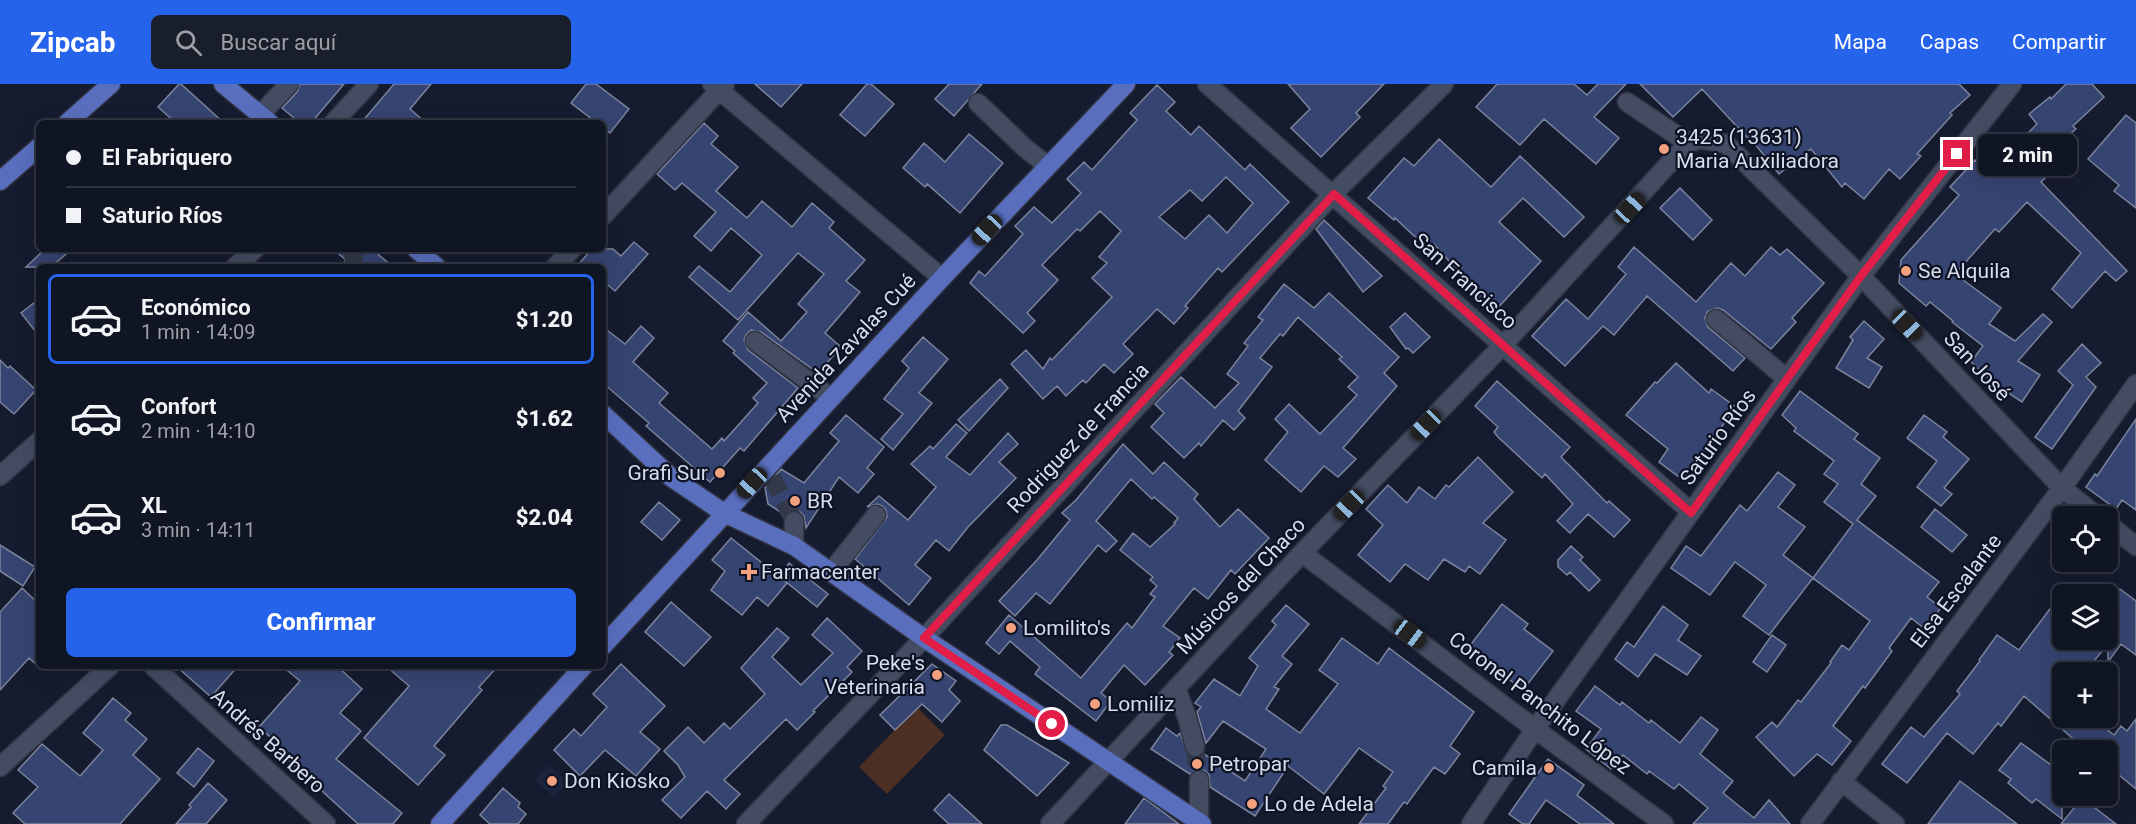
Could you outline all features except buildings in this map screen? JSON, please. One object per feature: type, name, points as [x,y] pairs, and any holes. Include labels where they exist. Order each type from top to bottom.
[{"type":"main road","points":[[70,120],[111,84]]},
{"type":"main road","points":[[224,84],[265,119]]},
{"type":"main road","name":"Avenida Zavalas Cué","points":[[606,643],[724,513],[769,472],[831,398],[1126,84]]},
{"type":"main road","points":[[0,181],[36,150]]},
{"type":"main road","points":[[420,252],[434,264]]},
{"type":"main road","points":[[606,417],[672,478],[724,513],[794,546],[924,638],[1200,823]]},
{"type":"main road","points":[[440,824],[581,669]]},
{"type":"street","points":[[265,119],[289,84]]},
{"type":"street","points":[[336,120],[369,84]]},
{"type":"street","name":"San Francisco","points":[[1207,84],[1334,194],[1691,513]]},
{"type":"street","name":"Rodriguez de Francia","points":[[746,824],[924,638],[1334,194],[1444,84]]},
{"type":"street","name":"Saturio Ríos","points":[[1471,824],[1535,729],[1861,276],[2012,84]]},
{"type":"street","points":[[606,213],[719,86],[942,278]]},
{"type":"street","points":[[1628,102],[1688,143]]},
{"type":"street","points":[[978,103],[1025,148],[1048,166]]},
{"type":"street","name":"San José","points":[[1688,143],[1700,139],[1726,144],[1861,276],[2062,488],[2084,506]]},
{"type":"street","name":"Músicos del Chaco","points":[[1050,824],[1302,553],[1503,345],[1688,143]]},
{"type":"street","points":[[238,264],[252,252]]},
{"type":"street","points":[[558,264],[569,252]]},
{"type":"street","points":[[1716,319],[1787,379]]},
{"type":"street","points":[[755,341],[831,398]]},
{"type":"street","name":"Elsa Escalante","points":[[1810,824],[2062,488],[2136,384]]},
{"type":"street","points":[[0,476],[36,444]]},
{"type":"street","points":[[831,572],[876,516]]},
{"type":"street","points":[[794,520],[794,546]]},
{"type":"street","points":[[2118,532],[2136,546]]},
{"type":"street","name":"Coronel Panchito López","points":[[1302,553],[1664,824]]},
{"type":"street","points":[[0,767],[108,669]]},
{"type":"street","name":"Andrés Barbero","points":[[156,669],[326,824]]},
{"type":"street","points":[[1176,687],[1195,747]]},
{"type":"street","points":[[1199,780],[1200,823]]},
{"type":"street","points":[[1841,781],[1895,824]]},
{"type":"shaded area","points":[[917,707],[945,735],[887,794],[859,767]]},
{"type":"shaded area","name":"Don Kiosko","points":[[549,765],[568,783],[554,797],[535,780]]},
{"type":"tunnel","points":[[352,252],[354,264]]},
{"type":"tunnel","points":[[772,477],[794,521]]},
{"type":"tunnel","points":[[1195,747],[1199,780]]},
{"type":"place","name":"3425 (13631) Maria Auxiliadora","points":[[1664,149]]},
{"type":"place","name":"Se Alquila","points":[[1906,271]]},
{"type":"place","name":"Grafi Sur","points":[[720,473]]},
{"type":"place","name":"BR","points":[[795,501]]},
{"type":"place","name":"Farmacenter","points":[[749,572]]},
{"type":"place","name":"Lomilito's","points":[[1011,628]]},
{"type":"place","name":"Peke's Veterinaria","points":[[937,675]]},
{"type":"place","name":"Lomiliz","points":[[1095,704]]},
{"type":"place","name":"Petropar","points":[[1197,764]]},
{"type":"place","name":"Camila","points":[[1549,768]]},
{"type":"place","name":"Don Kiosko","points":[[552,781]]},
{"type":"place","name":"Lo de Adela","points":[[1252,804]]},
{"type":"route","points":[[1052,724],[924,638],[1334,194],[1691,513],[1861,276],[1957,154]]}]
